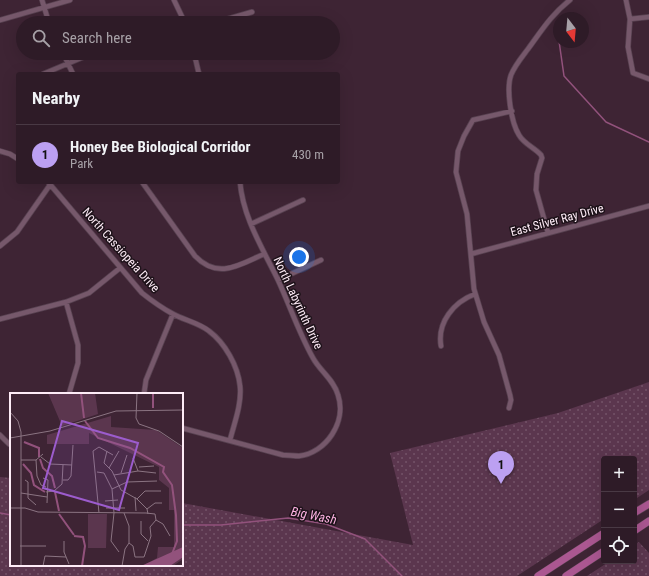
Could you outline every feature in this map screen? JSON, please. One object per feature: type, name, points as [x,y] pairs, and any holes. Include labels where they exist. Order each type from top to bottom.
[{"type":"main road","points":[[637,511],[649,504]]},
{"type":"main road","points":[[637,529],[649,521]]},
{"type":"main road","points":[[538,576],[601,535]]},
{"type":"main road","points":[[566,576],[601,553]]},
{"type":"street","points":[[42,0],[47,16]]},
{"type":"street","points":[[0,20],[70,0]]},
{"type":"street","points":[[174,0],[182,16]]},
{"type":"street","points":[[548,233],[536,190],[542,158],[541,155],[525,143],[518,134],[512,111],[509,89],[512,74],[548,21],[570,0]]},
{"type":"street","points":[[626,0],[630,20],[628,47],[633,73],[649,79]]},
{"type":"street","points":[[238,16],[252,12]]},
{"type":"street","points":[[630,20],[649,17]]},
{"type":"street","points":[[66,60],[71,72]]},
{"type":"street","points":[[48,72],[76,60]]},
{"type":"street","points":[[196,60],[199,72]]},
{"type":"street","points":[[509,408],[511,400],[503,369],[495,345],[484,322],[475,294],[472,280],[467,214],[456,172],[458,151],[473,120],[512,111]]},
{"type":"street","points":[[0,151],[16,158]]},
{"type":"street","points":[[0,246],[17,232],[49,184]]},
{"type":"street","name":"North Cassiopeia Drive","points":[[51,184],[142,293],[156,304],[173,314],[208,330],[223,345],[234,365],[240,386],[239,404],[230,440]]},
{"type":"street","points":[[143,184],[195,256],[203,264],[212,268],[225,270],[264,254]]},
{"type":"street","name":"North Labyrinth Drive","points":[[183,428],[283,454],[299,456],[312,452],[326,443],[336,428],[341,412],[339,396],[331,381],[314,359],[278,280],[264,254],[242,201],[240,184]]},
{"type":"street","points":[[251,224],[303,200]]},
{"type":"street","name":"East Silver Ray Drive","points":[[471,254],[649,206]]},
{"type":"street","points":[[278,280],[322,260]]},
{"type":"street","points":[[0,319],[66,302],[89,293],[120,268]]},
{"type":"street","points":[[441,346],[440,332],[450,312],[465,298],[475,294]]},
{"type":"street","points":[[66,302],[78,345],[78,363],[68,393]]},
{"type":"street","points":[[144,393],[149,374],[173,314]]},
{"type":"street","points":[[0,435],[9,444]]},
{"type":"shaded area","points":[[649,382],[649,490],[637,498],[637,456],[601,456],[601,521],[517,576],[0,576],[0,477],[10,478],[10,566],[183,566],[183,503],[413,545],[390,453],[558,413]]},
{"type":"shaded area","points":[[639,542],[649,553],[649,576],[587,576],[605,564],[637,564],[637,543]]},
{"type":"waterway","points":[[560,48],[564,76],[606,122],[649,142]]},
{"type":"waterway","name":"Big Wash","points":[[0,513],[10,515]]},
{"type":"waterway","name":"Big Wash","points":[[183,525],[221,525],[288,518],[326,524],[365,539],[402,576]]},
{"type":"place","name":"Honey Bee Biological Corridor","points":[[501,484]]}]
